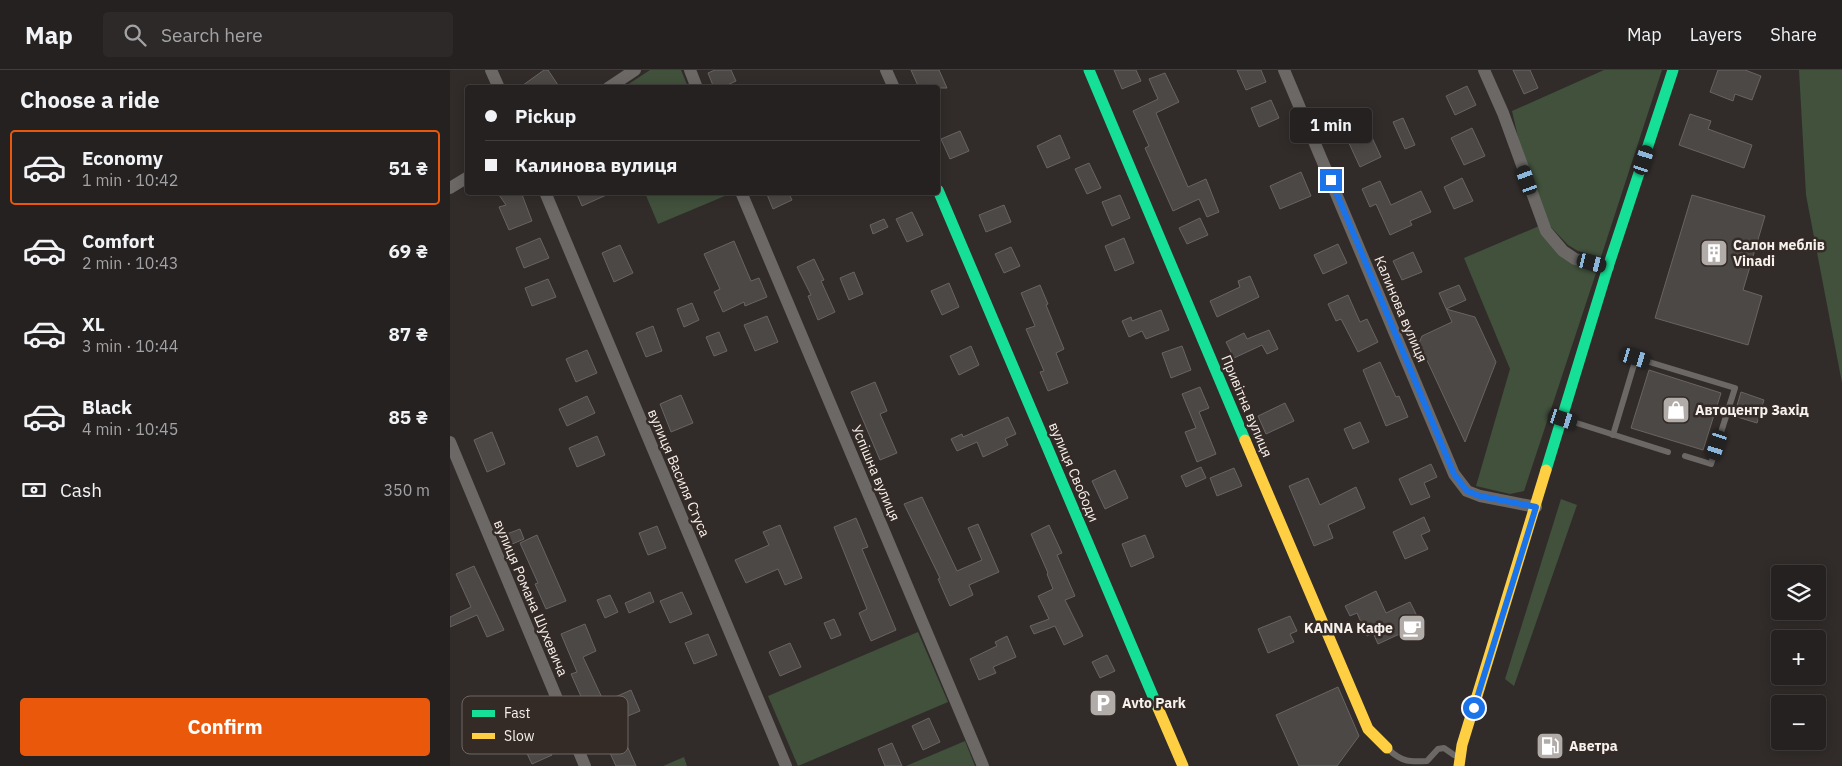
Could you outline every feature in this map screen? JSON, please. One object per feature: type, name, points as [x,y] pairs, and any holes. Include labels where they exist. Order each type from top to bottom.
[{"type":"street","points":[[491,70],[498,85]]},
{"type":"street","points":[[612,85],[635,70]]},
{"type":"street","points":[[690,70],[696,85]]},
{"type":"street","points":[[886,70],[893,85]]},
{"type":"street","name":"Привітна вулиця","points":[[1089,70],[1368,729],[1387,748]]},
{"type":"street","name":"Калинова вулиця","points":[[1284,70],[1454,474],[1467,491],[1480,496],[1536,507]]},
{"type":"street","points":[[1484,70],[1503,113],[1546,231],[1563,251],[1574,259],[1608,267]]},
{"type":"street","points":[[1459,766],[1462,744],[1608,267],[1673,70]]},
{"type":"street","points":[[450,188],[465,179]]},
{"type":"street","name":"вулиця Василя Стуса","points":[[545,195],[786,766]]},
{"type":"street","name":"Успішна вулиця","points":[[742,195],[983,766]]},
{"type":"street","name":"вулиця Свободи","points":[[940,195],[1183,766]]},
{"type":"street","name":"вулиця Романа Шухевича","points":[[450,442],[556,696]]},
{"type":"street","points":[[1451,759],[1462,744]]},
{"type":"street","name":"вулиця Романа Шухевича","points":[[580,754],[585,766]]},
{"type":"lane","points":[[1613,435],[1636,358],[1735,388],[1711,464],[1685,456]]},
{"type":"lane","points":[[1563,419],[1668,452]]},
{"type":"lane","points":[[1387,748],[1398,758],[1412,762],[1427,761],[1438,749],[1444,748],[1451,759]]},
{"type":"green space","points":[[650,70],[681,70],[687,85],[627,85]]},
{"type":"green space","points":[[1604,70],[1662,70],[1601,257],[1578,251],[1568,245],[1550,226],[1520,146],[1512,111]]},
{"type":"green space","points":[[1799,70],[1842,70],[1842,383],[1806,195]]},
{"type":"green space","points":[[646,195],[727,195],[658,224]]},
{"type":"green space","points":[[1539,226],[1573,264],[1596,273],[1524,491],[1510,494],[1476,486],[1510,369],[1464,258]]},
{"type":"green space","points":[[1561,499],[1577,505],[1514,686],[1505,679]]},
{"type":"green space","points":[[918,632],[948,702],[798,766],[768,696]]},
{"type":"green space","points":[[965,741],[975,766],[906,766]]},
{"type":"green space","points":[[684,757],[687,766],[663,766]]},
{"type":"building","points":[[544,70],[548,70],[558,85],[523,85]]},
{"type":"building","points":[[715,70],[731,70],[736,81],[727,85],[713,85],[708,73]]},
{"type":"building","points":[[911,70],[939,70],[947,88],[940,88],[940,85],[918,85]]},
{"type":"building","points":[[1114,70],[1136,70],[1141,81],[1122,89]]},
{"type":"building","points":[[1237,70],[1261,70],[1266,82],[1246,90]]},
{"type":"building","points":[[1513,70],[1530,70],[1538,88],[1524,94]]},
{"type":"building","points":[[1718,70],[1745,70],[1761,76],[1752,100],[1735,94],[1733,101],[1710,92]]},
{"type":"building","points":[[1165,73],[1179,102],[1156,113],[1188,187],[1206,179],[1219,212],[1207,217],[1199,199],[1173,211],[1145,148],[1149,146],[1133,111],[1158,99],[1149,79]]},
{"type":"building","points":[[1467,86],[1476,105],[1455,115],[1446,96]]},
{"type":"building","points":[[1271,100],[1279,118],[1259,127],[1251,108]]},
{"type":"building","points":[[1690,114],[1711,121],[1708,129],[1752,145],[1744,168],[1679,145]]},
{"type":"building","points":[[1403,118],[1415,145],[1405,149],[1393,122]]},
{"type":"building","points":[[1472,128],[1485,156],[1464,165],[1451,138]]},
{"type":"building","points":[[960,131],[969,151],[950,159],[941,139]]},
{"type":"building","points":[[1369,131],[1381,157],[1360,167],[1348,141]]},
{"type":"building","points":[[1060,135],[1070,158],[1047,168],[1037,146]]},
{"type":"building","points":[[1089,163],[1101,188],[1087,194],[1075,169]]},
{"type":"building","points":[[1301,172],[1311,196],[1280,209],[1270,186]]},
{"type":"building","points":[[1462,178],[1473,201],[1454,209],[1444,187]]},
{"type":"building","points":[[1380,181],[1391,205],[1421,191],[1431,212],[1410,221],[1412,225],[1390,235],[1376,204],[1370,207],[1362,189]]},
{"type":"building","points":[[499,195],[522,195],[532,221],[509,230],[499,207],[506,205]]},
{"type":"building","points":[[577,195],[606,195],[582,206]]},
{"type":"building","points":[[767,195],[790,195],[792,200],[773,209]]},
{"type":"building","points":[[1120,195],[1130,218],[1112,226],[1102,202]]},
{"type":"building","name":"Салон меблів Vinadi","points":[[1692,195],[1765,216],[1743,290],[1762,296],[1748,345],[1655,318]]},
{"type":"building","points":[[1004,205],[1011,222],[986,232],[979,215]]},
{"type":"building","points":[[912,212],[923,235],[907,242],[896,219]]},
{"type":"building","points":[[1200,218],[1208,235],[1187,244],[1179,228]]},
{"type":"building","points":[[884,219],[888,227],[873,234],[870,225]]},
{"type":"building","points":[[540,238],[549,258],[524,268],[516,248]]},
{"type":"building","points":[[1124,238],[1134,263],[1115,271],[1105,246]]},
{"type":"building","points":[[734,241],[751,281],[759,278],[767,297],[745,306],[744,302],[723,312],[714,292],[720,289],[704,254]]},
{"type":"building","points":[[1338,244],[1347,263],[1323,274],[1314,255]]},
{"type":"building","points":[[620,245],[633,273],[614,282],[602,253]]},
{"type":"building","points":[[1011,247],[1020,266],[1004,273],[995,254]]},
{"type":"building","points":[[1413,252],[1422,272],[1402,280],[1393,261]]},
{"type":"building","points":[[814,259],[824,280],[821,281],[835,312],[818,320],[808,296],[811,295],[797,267]]},
{"type":"building","points":[[854,272],[863,294],[849,300],[840,278]]},
{"type":"building","points":[[1250,276],[1259,297],[1217,317],[1210,301],[1240,287],[1238,281]]},
{"type":"building","points":[[548,279],[556,297],[532,306],[525,288]]},
{"type":"building","points":[[949,283],[959,307],[942,315],[931,291]]},
{"type":"building","points":[[1040,285],[1064,349],[1056,353],[1068,383],[1048,391],[1040,372],[1044,371],[1026,329],[1035,326],[1021,293]]},
{"type":"building","points":[[1459,285],[1466,300],[1446,309],[1439,293]]},
{"type":"building","points":[[1348,295],[1360,322],[1367,319],[1378,342],[1358,352],[1341,319],[1336,321],[1328,304]]},
{"type":"building","points":[[692,303],[699,320],[684,327],[677,309]]},
{"type":"building","points":[[1446,309],[1475,317],[1496,362],[1465,442],[1419,343],[1422,336],[1452,322]]},
{"type":"building","points":[[1161,310],[1169,330],[1146,339],[1142,331],[1129,337],[1122,321],[1131,317],[1132,321]]},
{"type":"building","points":[[767,316],[778,342],[755,351],[744,325]]},
{"type":"building","points":[[653,326],[662,351],[646,357],[636,333]]},
{"type":"building","points":[[1269,330],[1278,349],[1267,354],[1262,345],[1234,358],[1226,342],[1244,333],[1247,339]]},
{"type":"building","points":[[719,332],[727,351],[714,356],[706,337]]},
{"type":"building","points":[[971,346],[979,365],[959,375],[950,356]]},
{"type":"building","points":[[1182,346],[1191,370],[1171,378],[1162,353]]},
{"type":"building","points":[[587,350],[597,373],[576,382],[566,359]]},
{"type":"building","points":[[1380,362],[1396,397],[1399,396],[1408,417],[1386,426],[1363,370]]},
{"type":"building","name":"Автоцентр Захід","points":[[1649,370],[1721,393],[1703,450],[1631,428]]},
{"type":"building","points":[[875,382],[887,411],[880,414],[897,453],[880,460],[851,392]]},
{"type":"building","points":[[1200,387],[1209,408],[1199,412],[1216,454],[1197,462],[1185,432],[1196,428],[1182,394]]},
{"type":"building","points":[[1741,392],[1764,400],[1757,423],[1734,416]]},
{"type":"building","points":[[681,395],[693,423],[671,432],[660,404]]},
{"type":"building","points":[[587,396],[595,413],[567,426],[559,409]]},
{"type":"building","points":[[1285,403],[1294,421],[1266,434],[1258,416]]},
{"type":"building","points":[[1008,417],[1016,434],[1005,439],[1008,445],[983,457],[977,442],[957,451],[951,439],[962,434],[963,437]]},
{"type":"building","points":[[1360,422],[1369,442],[1353,449],[1344,429]]},
{"type":"building","points":[[492,432],[505,464],[487,472],[474,440]]},
{"type":"building","points":[[597,436],[605,455],[577,467],[569,448]]},
{"type":"building","points":[[1431,464],[1437,477],[1424,483],[1430,497],[1411,505],[1399,479]]},
{"type":"building","points":[[1201,467],[1206,478],[1186,487],[1181,476]]},
{"type":"building","points":[[1234,468],[1242,486],[1217,496],[1210,478]]},
{"type":"building","points":[[1115,470],[1128,498],[1105,509],[1092,481]]},
{"type":"building","points":[[1308,478],[1320,505],[1356,487],[1365,508],[1328,525],[1333,538],[1314,546],[1289,486]]},
{"type":"building","points":[[922,497],[957,571],[982,560],[968,528],[978,524],[999,572],[969,585],[973,595],[950,606],[938,579],[940,578],[904,504]]},
{"type":"building","points":[[1424,517],[1430,531],[1421,535],[1428,549],[1405,559],[1393,532]]},
{"type":"building","points":[[856,518],[868,547],[862,549],[896,630],[871,641],[859,613],[867,609],[834,527]]},
{"type":"building","points":[[780,525],[802,578],[785,585],[778,569],[746,583],[735,560],[769,545],[763,532]]},
{"type":"building","points":[[1049,525],[1062,553],[1057,555],[1075,596],[1065,600],[1083,636],[1064,645],[1055,626],[1034,634],[1030,626],[1049,619],[1038,596],[1053,589],[1031,534]]},
{"type":"building","points":[[657,526],[666,548],[648,555],[639,533]]},
{"type":"building","points":[[520,529],[524,539],[503,548],[499,537]]},
{"type":"building","points":[[537,535],[566,601],[546,609],[535,584],[538,583],[520,543]]},
{"type":"building","points":[[1145,535],[1154,557],[1131,567],[1122,544]]},
{"type":"building","points":[[474,566],[504,630],[487,637],[477,615],[450,627],[450,617],[471,607],[456,574]]},
{"type":"building","points":[[1376,591],[1386,613],[1410,602],[1421,624],[1378,644],[1373,633],[1367,636],[1357,613],[1350,616],[1345,606]]},
{"type":"building","points":[[650,592],[654,602],[629,613],[625,603]]},
{"type":"building","points":[[682,592],[692,614],[670,623],[660,601]]},
{"type":"building","points":[[610,595],[618,612],[605,618],[597,600]]},
{"type":"building","points":[[1290,616],[1297,631],[1290,634],[1294,642],[1268,653],[1258,629]]},
{"type":"building","points":[[834,619],[841,635],[831,639],[824,623]]},
{"type":"building","points":[[585,624],[596,651],[583,657],[601,696],[581,696],[571,674],[577,672],[561,634]]},
{"type":"building","points":[[708,634],[717,655],[694,664],[685,643]]},
{"type":"building","points":[[1007,636],[1016,657],[993,667],[996,673],[979,680],[970,659],[997,646],[995,642]]},
{"type":"building","points":[[790,643],[801,667],[780,676],[769,652]]},
{"type":"building","points":[[1107,655],[1115,671],[1100,678],[1092,662]]},
{"type":"building","points":[[1338,687],[1359,736],[1337,766],[1299,766],[1276,715]]},
{"type":"building","points":[[631,690],[640,711],[628,716],[628,696],[618,696]]},
{"type":"building","points":[[929,718],[940,742],[923,750],[912,726]]},
{"type":"building","points":[[892,743],[902,766],[885,766],[878,749]]},
{"type":"building","points":[[628,748],[636,766],[616,766],[610,754],[628,754]]},
{"type":"building","points":[[527,754],[552,755],[532,764]]},
{"type":"traffic: fast","points":[[1089,70],[1245,440]]},
{"type":"traffic: fast","points":[[1546,470],[1608,267],[1673,70]]},
{"type":"traffic: fast","points":[[940,195],[1158,708]]},
{"type":"traffic: slow","points":[[1245,440],[1368,729],[1387,748]]},
{"type":"traffic: slow","points":[[1459,766],[1462,745],[1546,470]]},
{"type":"traffic: slow","points":[[1158,708],[1183,766]]},
{"type":"place","name":"Салон меблів Vinadi","points":[[1714,253]]},
{"type":"place","name":"Автоцентр Захід","points":[[1676,410]]},
{"type":"place","name":"KANNA Кафе","points":[[1412,628]]},
{"type":"place","name":"Avto Park","points":[[1103,703]]},
{"type":"place","name":"Аветра","points":[[1550,746]]},
{"type":"route","points":[[1331,180],[1454,474],[1467,491],[1480,496],[1536,507],[1474,708]]}]
